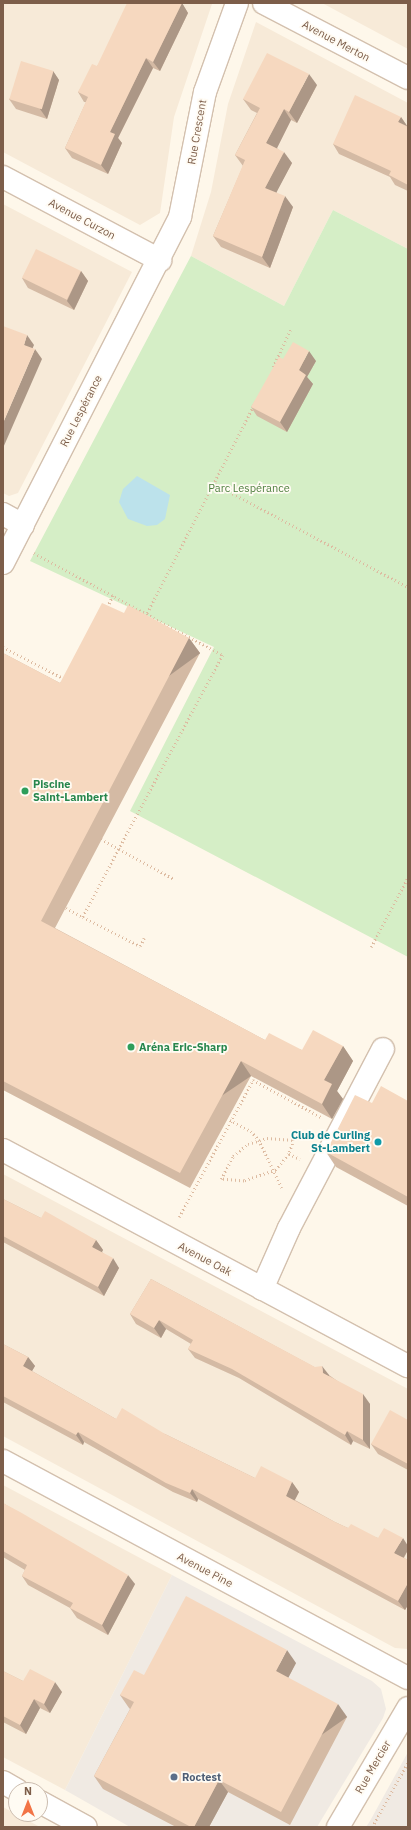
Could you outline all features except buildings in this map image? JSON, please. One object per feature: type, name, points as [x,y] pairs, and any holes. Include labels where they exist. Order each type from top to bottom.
[{"type":"street","name":"Rue Crescent","points":[[160,260],[183,208],[205,92],[237,3]]},
{"type":"street","name":"Avenue Merton","points":[[264,3],[408,78]]},
{"type":"street","name":"Avenue Curzon","points":[[3,177],[160,260]]},
{"type":"street","name":"Rue Lespérance","points":[[3,562],[160,260]]},
{"type":"street","points":[[3,514],[23,525]]},
{"type":"street","points":[[262,1289],[289,1228],[383,1048]]},
{"type":"street","name":"Avenue Oak","points":[[3,1150],[408,1366]]},
{"type":"street","name":"Avenue Pine","points":[[3,1461],[408,1678]]},
{"type":"street","name":"Rue Mercier","points":[[338,1827],[408,1708]]},
{"type":"street","points":[[48,1806],[86,1827]]},
{"type":"path","points":[[269,374],[291,328]]},
{"type":"path","points":[[147,612],[215,484],[256,402]]},
{"type":"path","points":[[215,484],[408,588]]},
{"type":"path","points":[[30,551],[147,612],[223,655],[83,917]]},
{"type":"path","points":[[103,615],[114,595]]},
{"type":"path","points":[[3,647],[68,681],[72,674]]},
{"type":"path","points":[[101,839],[174,879]]},
{"type":"path","points":[[371,947],[408,877]]},
{"type":"path","points":[[66,908],[140,946],[144,938]]},
{"type":"path","points":[[176,1223],[230,1120],[253,1080],[324,1118],[328,1112]]},
{"type":"path","points":[[230,1120],[251,1131],[259,1140],[276,1170]]},
{"type":"path","points":[[259,1140],[294,1140],[289,1154],[276,1170],[244,1180],[221,1178],[233,1156],[259,1140]]},
{"type":"path","points":[[372,1827],[408,1762]]},
{"type":"shaded area","points":[[3,3],[212,4],[174,117],[160,213],[140,225],[3,152]]},
{"type":"shaded area","points":[[322,3],[408,3],[408,49]]},
{"type":"shaded area","points":[[256,22],[408,103],[408,249],[333,210],[284,306],[191,256],[211,192],[228,104]]},
{"type":"shaded area","points":[[3,204],[132,272],[18,493],[9,496],[3,493]]},
{"type":"shaded area","points":[[3,1174],[408,1389],[408,1649],[395,1648],[3,1436]]},
{"type":"shaded area","points":[[3,1485],[172,1575],[65,1790],[3,1757]]},
{"type":"shaded area","points":[[172,1575],[372,1681],[381,1689],[386,1709],[383,1718],[317,1827],[130,1827],[65,1790]]},
{"type":"shaded area","points":[[408,1752],[408,1827],[366,1827],[370,1821]]},
{"type":"shaded area","points":[[3,1807],[8,1810],[8,1822],[31,1822],[40,1827],[3,1827]]},
{"type":"green space","name":"Parc Lespérance","points":[[333,210],[408,249],[408,957],[130,811],[214,647],[30,561],[191,256],[284,306]]},
{"type":"water","points":[[137,476],[170,495],[165,519],[157,525],[147,526],[128,519],[119,502],[123,489]]},
{"type":"place","name":"Piscine Saint-Lambert","points":[[25,791]]},
{"type":"place","name":"Aréna Eric-Sharp","points":[[131,1047]]},
{"type":"place","name":"Club de Curling St-Lambert","points":[[378,1142]]},
{"type":"place","name":"Roctest","points":[[174,1777]]}]
